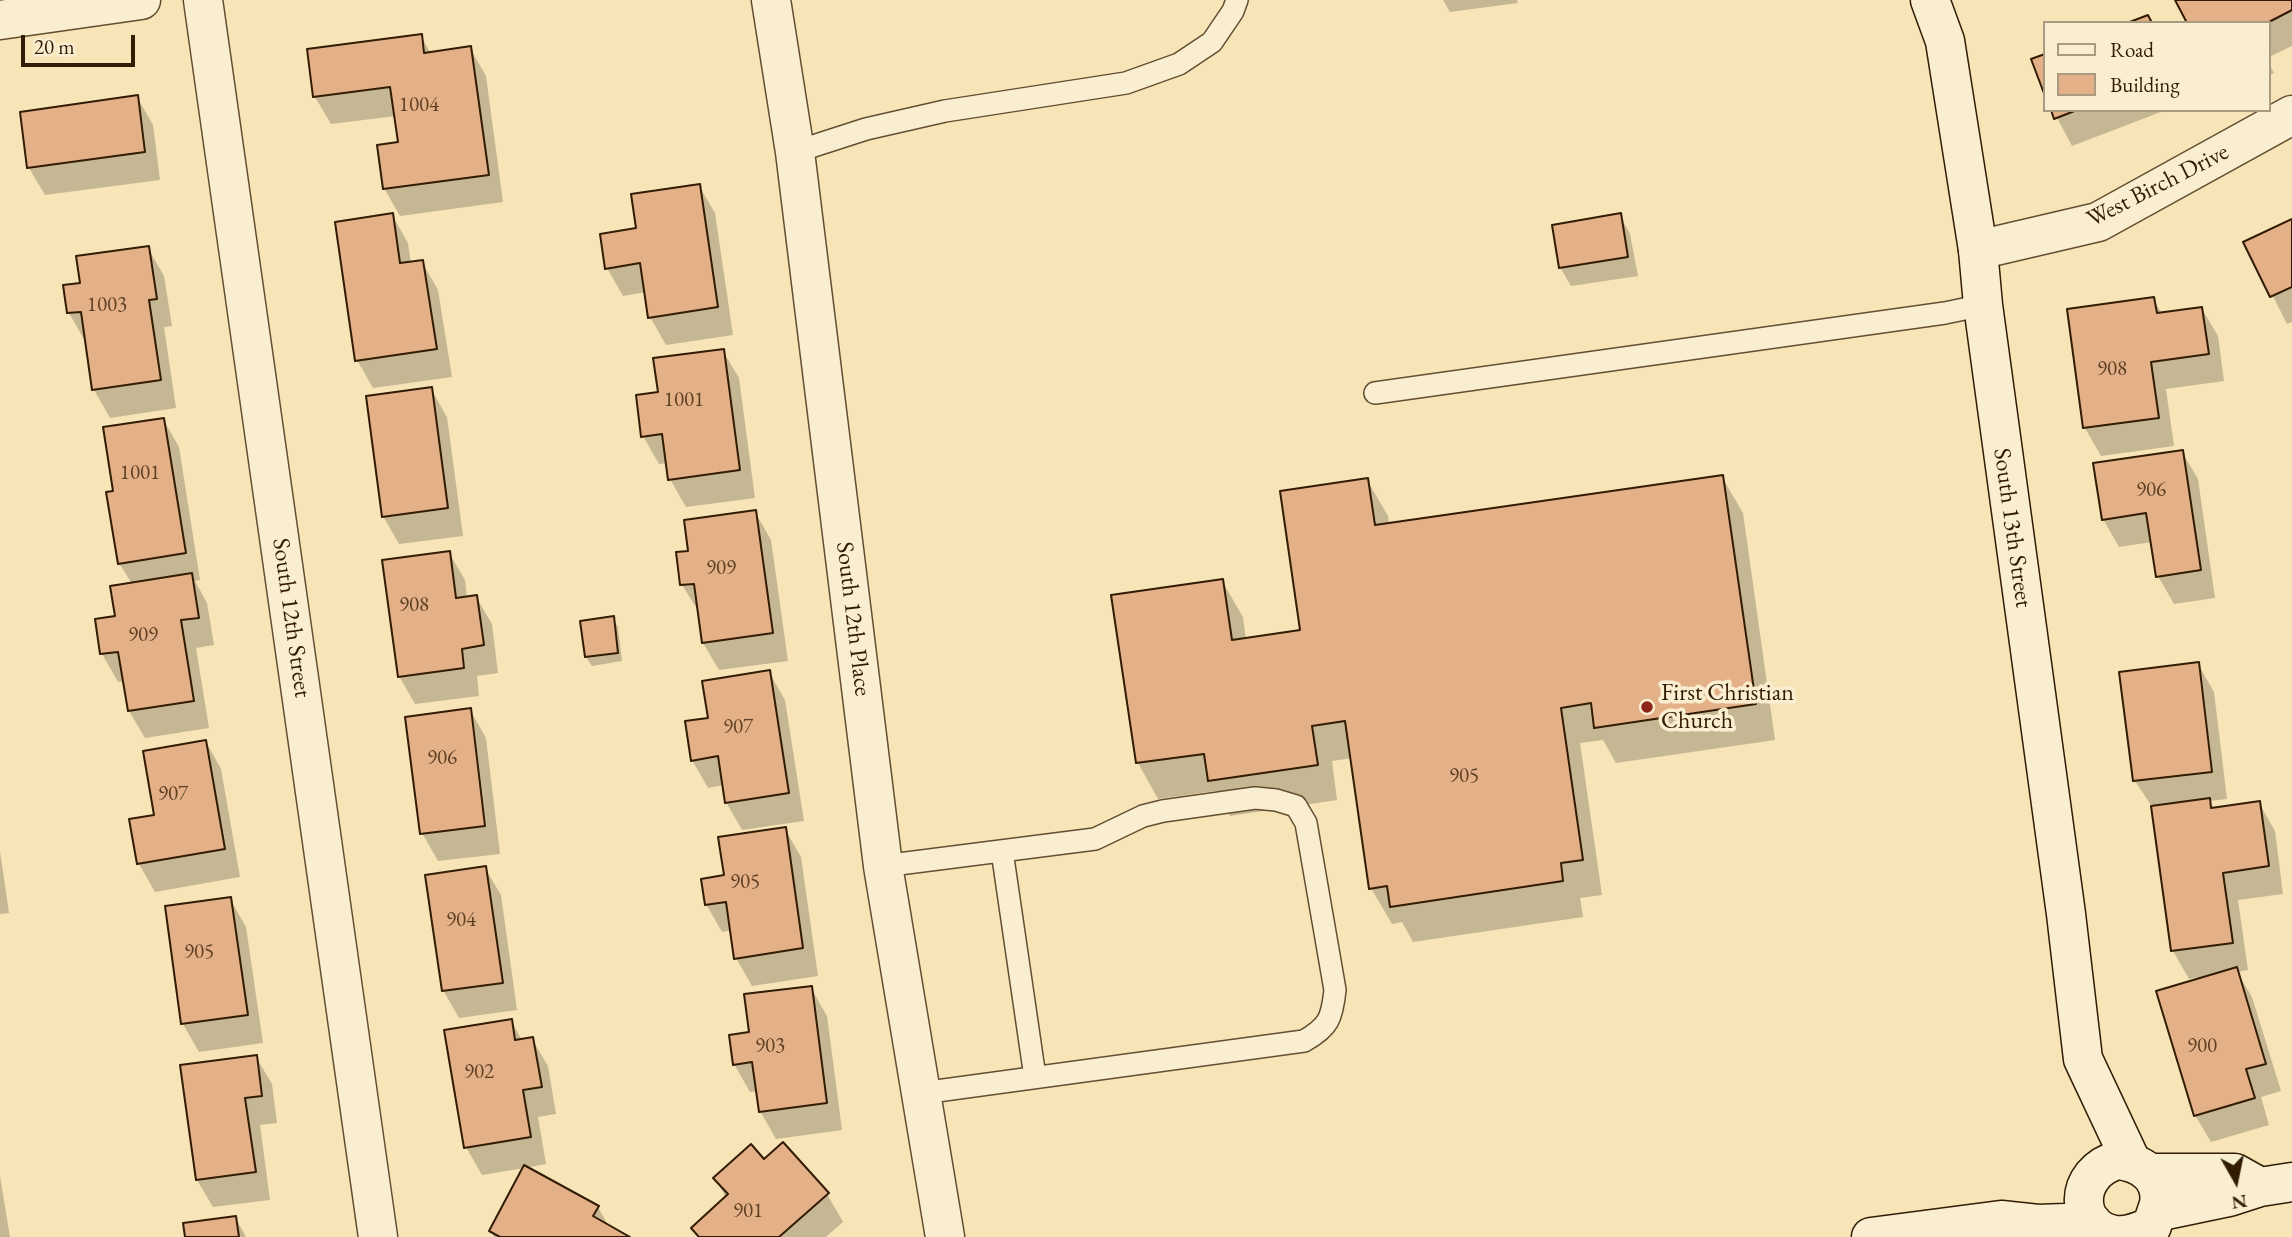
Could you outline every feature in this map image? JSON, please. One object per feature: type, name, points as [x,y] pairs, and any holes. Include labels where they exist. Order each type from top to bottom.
[{"type":"street","points":[[0,20],[141,0]]},
{"type":"street","name":"South 12th Street","points":[[203,0],[378,1237]]},
{"type":"street","name":"South 12th Place","points":[[771,0],[795,152],[883,866],[945,1237]]},
{"type":"street","name":"South 13th Street","points":[[1930,0],[1945,41],[1978,250],[1983,305],[2066,914],[2083,1059],[2116,1172]]},
{"type":"street","name":"West Birch Drive","points":[[1978,250],[2098,222],[2292,115]]},
{"type":"street","points":[[2001,1220],[2116,1172],[2235,1173],[2276,1184]]},
{"type":"street","points":[[2116,1172],[2084,1204],[2092,1222],[2115,1235],[2144,1229],[2229,1197],[2276,1184]]},
{"type":"street","points":[[2116,1172],[2159,1192],[2144,1229]]},
{"type":"street","points":[[1871,1237],[2001,1220],[2038,1224],[2092,1222]]},
{"type":"lane","points":[[795,152],[866,129],[945,111],[1126,83],[1178,64],[1212,42],[1233,11],[1237,0]]},
{"type":"lane","points":[[1375,393],[1945,313],[1983,305]]},
{"type":"lane","points":[[883,866],[1095,839],[1143,816],[1163,810],[1255,798],[1276,800],[1296,806],[1306,823],[1335,990],[1332,1013],[1322,1031],[1304,1041],[922,1093]]},
{"type":"lane","points":[[1002,851],[1035,1077]]},
{"type":"building","points":[[2175,0],[2292,0],[2292,10],[2271,21],[2186,21]]},
{"type":"building","points":[[2148,15],[2151,21],[2132,21]]},
{"type":"building","points":[[422,34],[424,53],[471,46],[489,175],[383,189],[377,145],[398,142],[390,87],[313,97],[307,49]]},
{"type":"building","points":[[2044,54],[2044,93],[2031,59]]},
{"type":"building","points":[[138,95],[145,152],[27,168],[20,112]]},
{"type":"building","points":[[2052,112],[2072,112],[2054,119]]},
{"type":"building","points":[[700,184],[718,307],[648,318],[640,263],[605,269],[600,234],[636,228],[631,194]]},
{"type":"building","points":[[393,213],[400,263],[423,260],[437,349],[355,361],[335,222]]},
{"type":"building","points":[[1621,213],[1628,257],[1559,268],[1552,225]]},
{"type":"building","points":[[2292,219],[2292,287],[2270,297],[2243,242]]},
{"type":"building","points":[[149,246],[157,299],[149,300],[161,380],[92,390],[81,312],[67,313],[63,285],[80,283],[76,256]]},
{"type":"building","points":[[2154,297],[2157,313],[2202,307],[2209,354],[2151,362],[2159,418],[2083,428],[2067,309]]},
{"type":"building","points":[[724,349],[740,470],[668,480],[662,434],[641,437],[636,395],[658,392],[653,358]]},
{"type":"building","points":[[432,387],[448,508],[382,517],[366,396]]},
{"type":"building","points":[[164,418],[186,553],[118,564],[106,492],[113,491],[103,427]]},
{"type":"building","points":[[2183,450],[2201,570],[2156,577],[2146,513],[2102,520],[2093,463]]},
{"type":"building","points":[[1723,475],[1756,704],[1594,728],[1591,703],[1561,708],[1583,860],[1561,863],[1563,881],[1390,907],[1387,886],[1369,889],[1345,721],[1312,726],[1318,765],[1208,781],[1204,754],[1136,763],[1111,595],[1223,579],[1232,640],[1300,630],[1280,491],[1368,478],[1375,525]]},
{"type":"building","points":[[756,510],[773,633],[702,643],[694,584],[680,585],[676,552],[688,551],[684,520]]},
{"type":"building","points":[[450,551],[456,598],[477,595],[484,645],[462,649],[464,668],[398,677],[382,560]]},
{"type":"building","points":[[192,573],[199,618],[181,620],[194,701],[128,711],[118,652],[100,654],[95,619],[115,616],[110,586]]},
{"type":"building","points":[[614,616],[618,653],[585,657],[580,621]]},
{"type":"building","points":[[2199,662],[2212,772],[2133,781],[2119,672]]},
{"type":"building","points":[[770,670],[789,793],[725,803],[718,756],[691,761],[685,721],[708,718],[702,681]]},
{"type":"building","points":[[471,708],[485,826],[420,834],[405,717]]},
{"type":"building","points":[[206,740],[225,849],[137,864],[129,819],[154,815],[143,751]]},
{"type":"building","points":[[2210,798],[2211,808],[2260,801],[2269,866],[2223,873],[2233,943],[2171,951],[2151,806]]},
{"type":"building","points":[[786,827],[803,948],[734,959],[726,902],[705,905],[701,879],[724,875],[718,837]]},
{"type":"building","points":[[486,866],[503,983],[442,991],[425,875]]},
{"type":"building","points":[[231,897],[248,1015],[181,1024],[165,906]]},
{"type":"building","points":[[2237,967],[2266,1064],[2246,1069],[2255,1098],[2194,1116],[2156,991]]},
{"type":"building","points":[[812,986],[827,1103],[759,1112],[752,1062],[733,1065],[729,1035],[749,1032],[744,994]]},
{"type":"building","points":[[512,1019],[515,1040],[533,1037],[542,1087],[523,1090],[531,1137],[464,1148],[444,1030]]},
{"type":"building","points":[[257,1055],[262,1096],[245,1098],[256,1172],[196,1180],[180,1065]]},
{"type":"building","points":[[783,1142],[829,1193],[779,1237],[699,1237],[691,1228],[728,1194],[713,1178],[751,1144],[764,1159]]},
{"type":"building","points":[[524,1165],[599,1206],[593,1216],[630,1237],[500,1237],[489,1231]]},
{"type":"building","points":[[236,1216],[239,1237],[185,1237],[183,1223]]},
{"type":"place","name":"First Christian Church","points":[[1647,707]]}]
